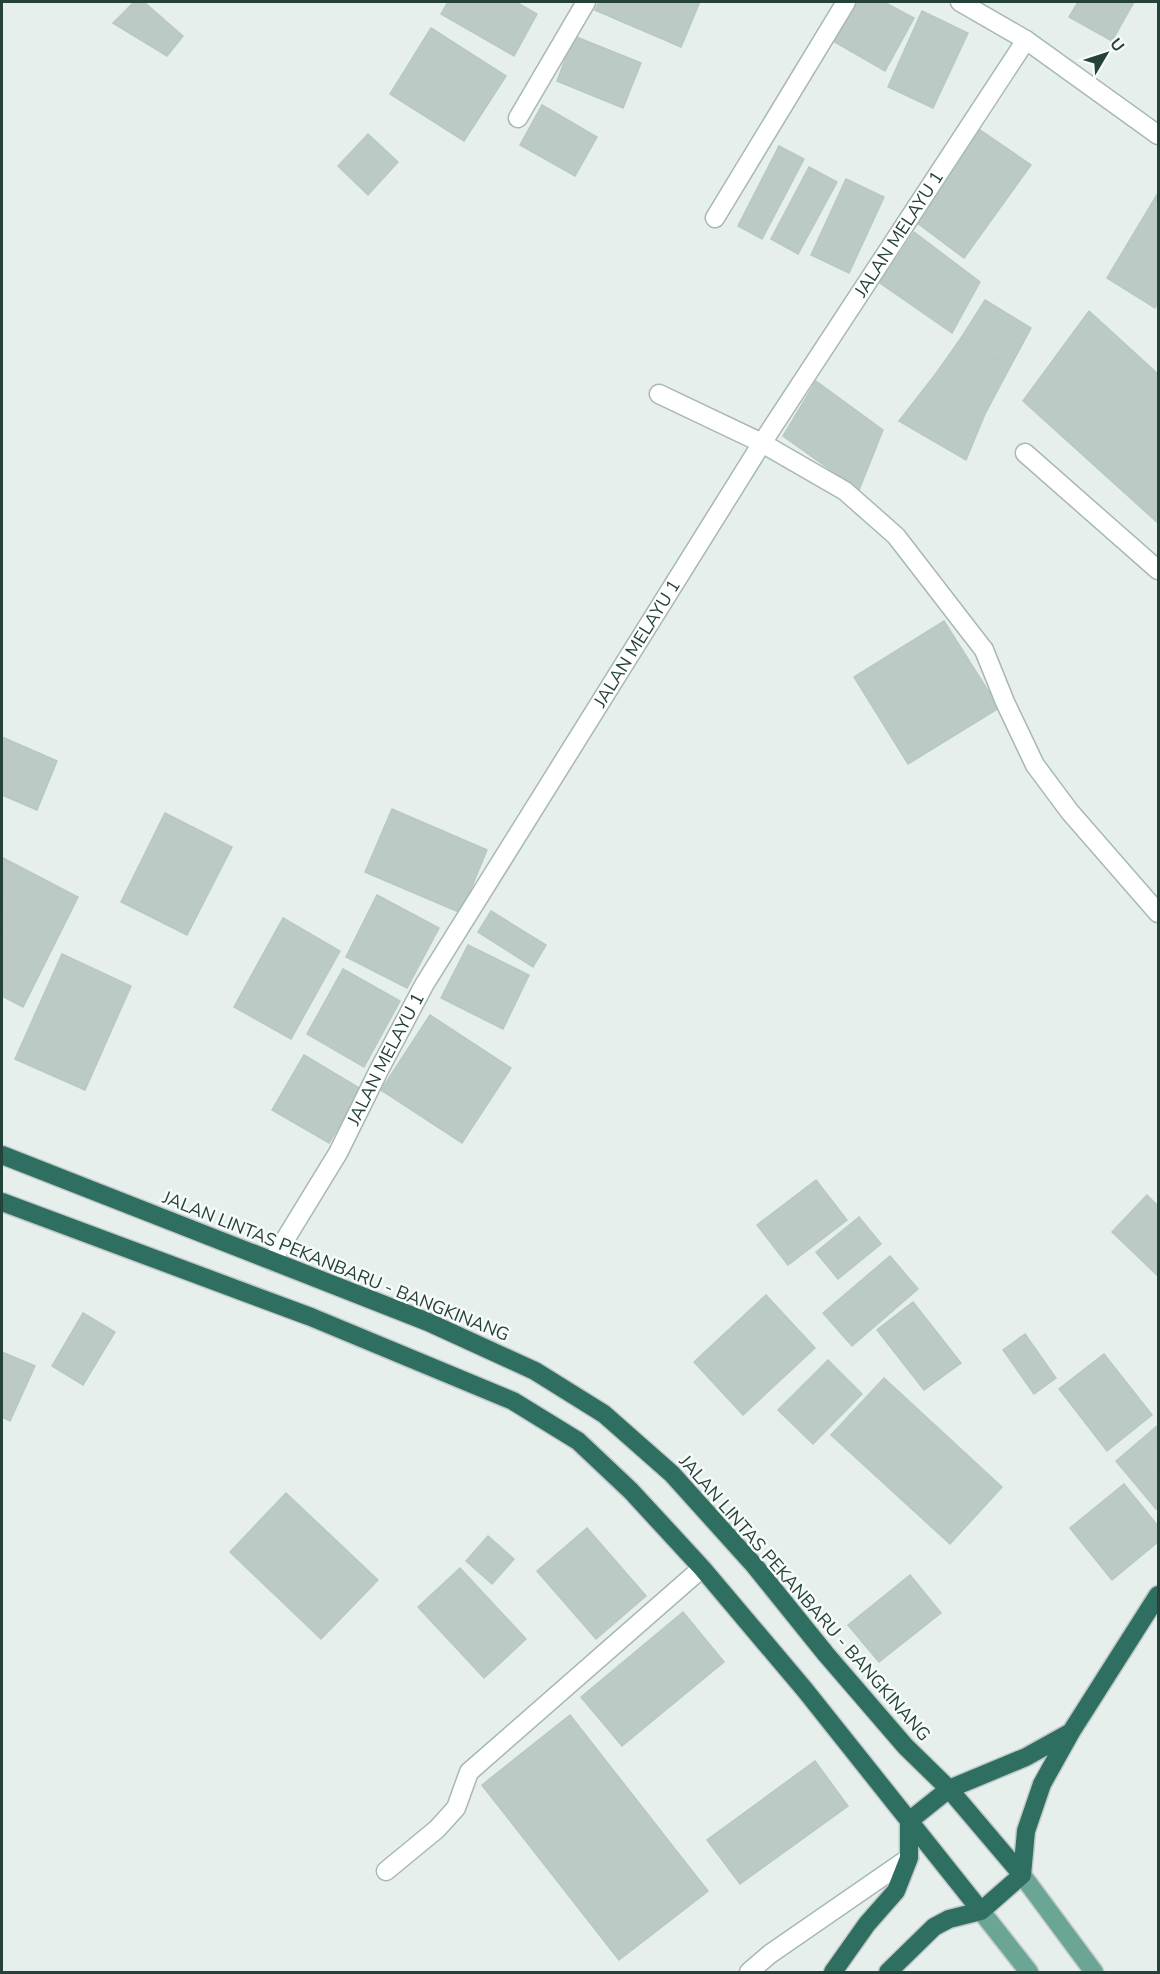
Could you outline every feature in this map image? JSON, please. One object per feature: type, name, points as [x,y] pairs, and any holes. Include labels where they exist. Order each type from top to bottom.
[{"type":"highway","name":"JALAN LINTAS PEKANBARU - BANGKINANG","points":[[2,1155],[428,1322],[535,1371],[604,1414],[672,1474],[754,1565],[825,1653],[906,1747],[949,1789],[1022,1875]]},
{"type":"highway","points":[[2,1202],[311,1317],[513,1401],[578,1441],[631,1491],[702,1568],[805,1690],[981,1911]]},
{"type":"highway","points":[[888,1972],[934,1927],[949,1919],[981,1911],[1022,1875],[1026,1831],[1042,1784],[1071,1732],[1158,1596]]},
{"type":"highway","points":[[909,1821],[949,1789],[1026,1757],[1071,1732]]},
{"type":"highway","points":[[833,1972],[867,1924],[896,1891],[909,1858],[909,1821]]},
{"type":"main road","points":[[1022,1875],[1094,1972]]},
{"type":"main road","points":[[981,1911],[1029,1972]]},
{"type":"street","points":[[518,118],[586,2]]},
{"type":"street","points":[[715,218],[846,2]]},
{"type":"street","points":[[960,2],[1026,40],[1158,135]]},
{"type":"street","name":"JALAN MELAYU 1","points":[[272,1261],[338,1153],[424,985],[762,443],[1026,40]]},
{"type":"street","points":[[659,394],[762,443],[845,491],[896,536],[984,650],[1005,702],[1035,765],[1070,812],[1158,914]]},
{"type":"street","points":[[1025,453],[1158,570]]},
{"type":"street","points":[[386,1871],[437,1829],[456,1808],[469,1772],[702,1568]]},
{"type":"street","points":[[749,1972],[770,1954],[909,1858]]},
{"type":"building","points":[[134,2],[144,2],[183,36],[167,56],[113,23]]},
{"type":"building","points":[[448,2],[516,2],[537,14],[514,56],[441,14]]},
{"type":"building","points":[[599,2],[694,2],[699,4],[681,47],[595,10]]},
{"type":"building","points":[[854,2],[884,2],[914,18],[885,71],[833,41]]},
{"type":"building","points":[[1078,2],[1134,2],[1112,41],[1069,17]]},
{"type":"building","points":[[922,11],[968,33],[933,108],[888,87]]},
{"type":"building","points":[[431,28],[506,76],[464,141],[390,94]]},
{"type":"building","points":[[574,36],[641,63],[623,108],[557,81]]},
{"type":"building","points":[[542,105],[597,137],[575,176],[520,145]]},
{"type":"building","points":[[973,125],[1031,165],[964,258],[912,219]]},
{"type":"building","points":[[368,134],[398,162],[368,195],[338,166]]},
{"type":"building","points":[[779,146],[804,159],[762,239],[738,226]]},
{"type":"building","points":[[809,167],[837,182],[798,254],[771,239]]},
{"type":"building","points":[[846,179],[884,197],[849,273],[811,255]]},
{"type":"building","points":[[1158,193],[1158,302],[1155,308],[1107,278]]},
{"type":"building","points":[[914,232],[980,282],[952,333],[880,283]]},
{"type":"building","points":[[985,300],[1031,328],[1010,367],[961,338]]},
{"type":"building","points":[[1089,311],[1158,374],[1158,523],[1023,401]]},
{"type":"building","points":[[961,338],[1010,367],[985,414],[934,376]]},
{"type":"building","points":[[934,376],[985,414],[966,460],[899,421]]},
{"type":"building","points":[[816,381],[883,430],[859,490],[783,436]]},
{"type":"building","points":[[944,621],[999,708],[908,764],[854,677]]},
{"type":"building","points":[[2,737],[57,761],[37,810],[2,795]]},
{"type":"building","points":[[392,809],[487,850],[461,913],[365,872]]},
{"type":"building","points":[[165,813],[232,847],[187,935],[121,902]]},
{"type":"building","points":[[3,858],[78,897],[23,1007],[2,996]]},
{"type":"building","points":[[377,895],[439,928],[407,988],[346,957]]},
{"type":"building","points":[[491,911],[546,945],[533,967],[478,932]]},
{"type":"building","points":[[283,918],[340,951],[291,1039],[234,1007]]},
{"type":"building","points":[[468,945],[529,975],[503,1029],[441,998]]},
{"type":"building","points":[[62,954],[131,986],[85,1090],[15,1059]]},
{"type":"building","points":[[343,969],[400,1001],[364,1067],[307,1034]]},
{"type":"building","points":[[430,1015],[511,1068],[462,1143],[381,1090]]},
{"type":"building","points":[[304,1055],[361,1089],[329,1143],[272,1110]]},
{"type":"building","points":[[816,1180],[847,1220],[788,1265],[757,1225]]},
{"type":"building","points":[[1147,1195],[1158,1206],[1158,1276],[1112,1232]]},
{"type":"building","points":[[859,1217],[881,1244],[838,1279],[816,1252]]},
{"type":"building","points":[[890,1256],[918,1289],[852,1346],[823,1313]]},
{"type":"building","points":[[766,1295],[815,1348],[743,1415],[694,1362]]},
{"type":"building","points":[[913,1302],[961,1363],[924,1390],[877,1330]]},
{"type":"building","points":[[83,1313],[115,1332],[83,1385],[52,1366]]},
{"type":"building","points":[[1025,1334],[1056,1378],[1034,1394],[1003,1350]]},
{"type":"building","points":[[2,1352],[35,1366],[10,1421],[2,1417]]},
{"type":"building","points":[[1104,1354],[1152,1415],[1107,1451],[1059,1389]]},
{"type":"building","points":[[828,1360],[862,1394],[813,1444],[778,1410]]},
{"type":"building","points":[[884,1378],[1002,1487],[950,1544],[831,1435]]},
{"type":"building","points":[[1157,1426],[1158,1507],[1156,1509],[1116,1461]]},
{"type":"building","points":[[1124,1484],[1158,1526],[1158,1542],[1112,1580],[1070,1528]]},
{"type":"building","points":[[286,1493],[378,1580],[321,1639],[230,1552]]},
{"type":"building","points":[[587,1528],[646,1596],[596,1639],[537,1571]]},
{"type":"building","points":[[488,1536],[514,1559],[492,1584],[466,1561]]},
{"type":"building","points":[[460,1568],[526,1639],[484,1678],[418,1607]]},
{"type":"building","points":[[910,1575],[941,1613],[879,1662],[848,1625]]},
{"type":"building","points":[[683,1612],[724,1662],[622,1746],[581,1697]]},
{"type":"building","points":[[570,1715],[708,1891],[619,1960],[482,1785]]},
{"type":"building","points":[[815,1761],[848,1806],[740,1884],[707,1840]]}]
